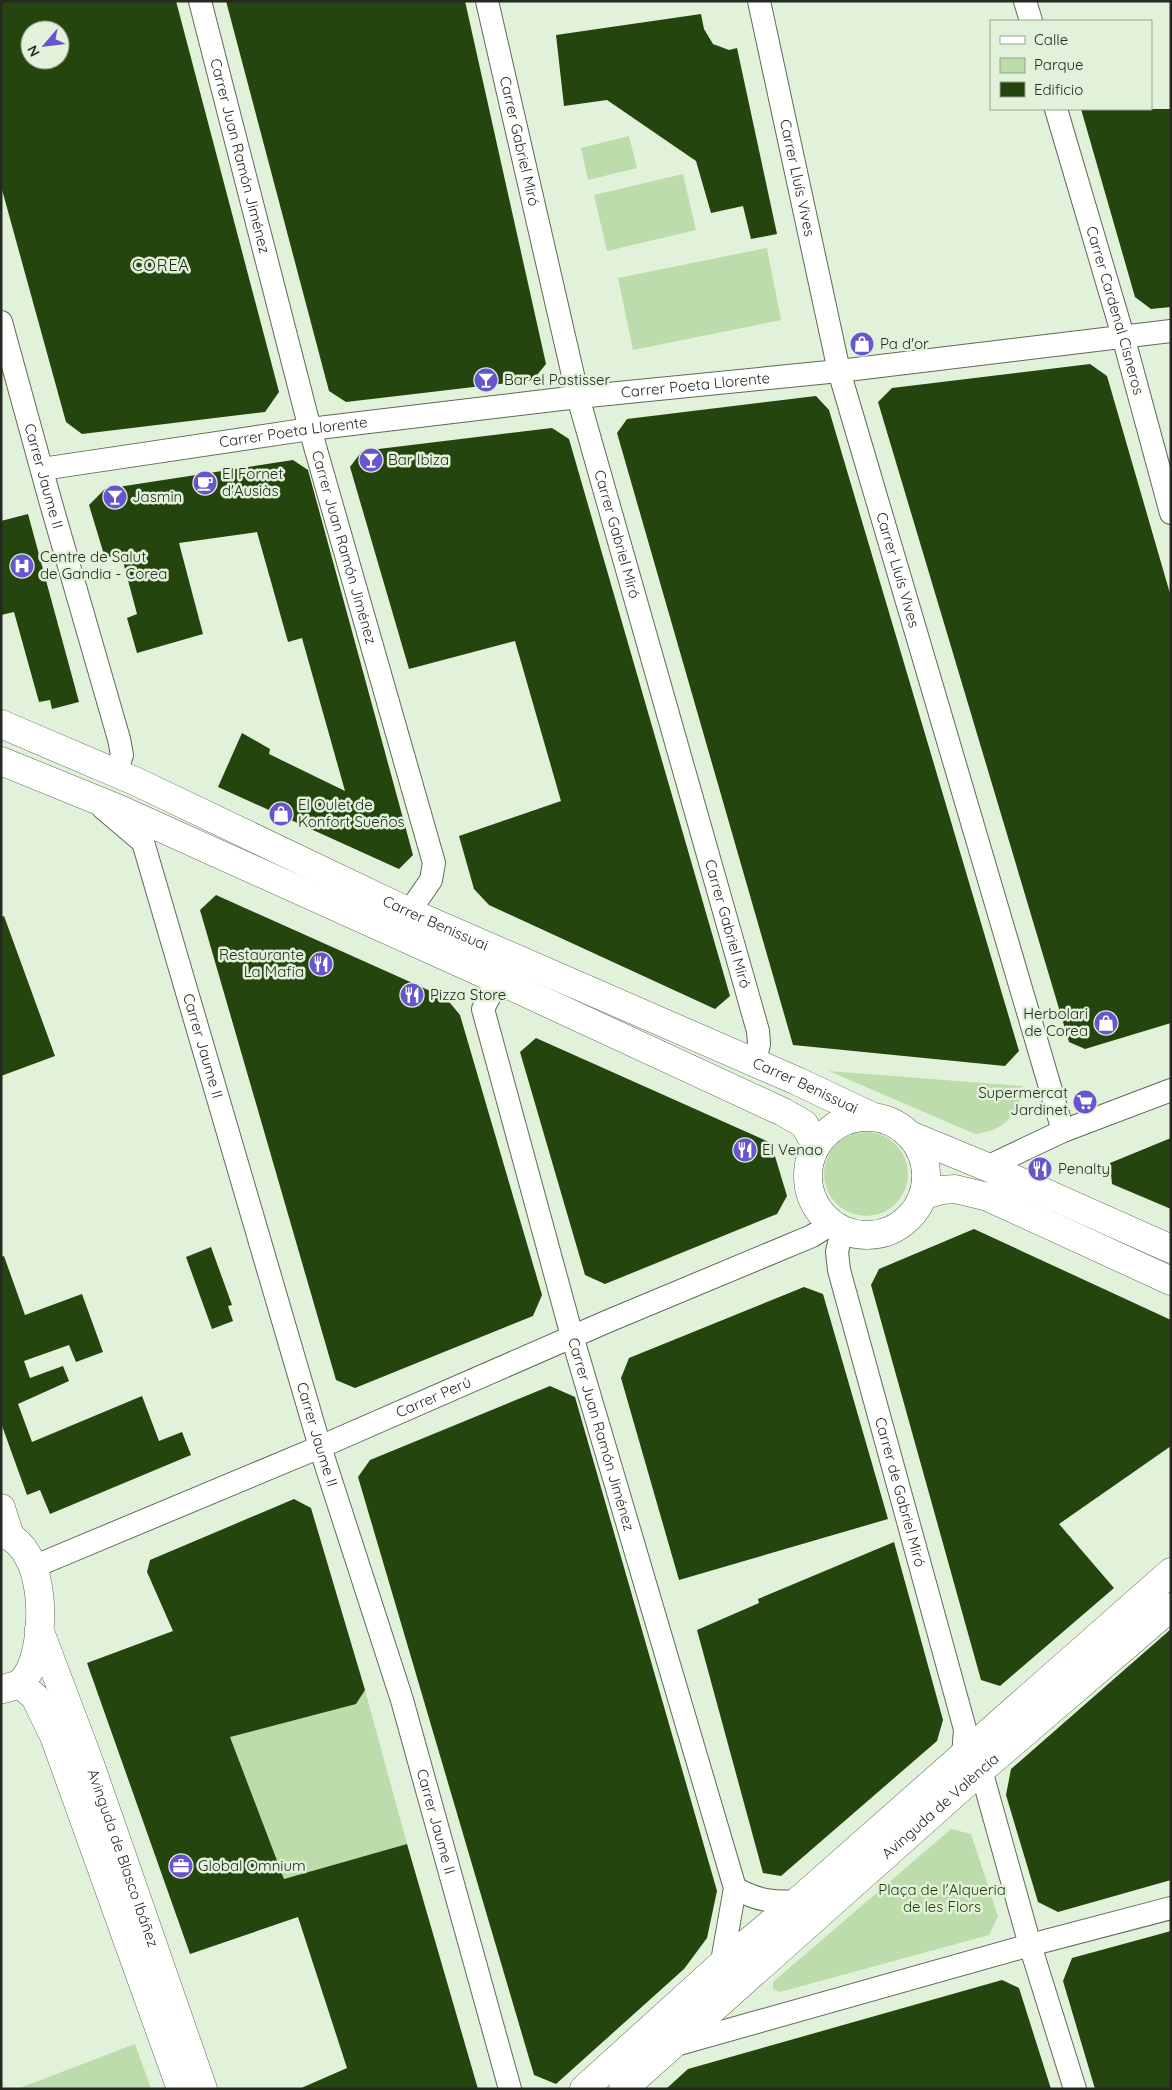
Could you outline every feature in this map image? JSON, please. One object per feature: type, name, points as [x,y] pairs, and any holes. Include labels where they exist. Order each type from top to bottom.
[{"type":"street","name":"Carrer Juan Ramón Jiménez","points":[[200,1],[310,428],[434,863],[431,880],[409,912]]},
{"type":"street","name":"Carrer Gabriel Miró","points":[[487,1],[578,397],[758,1031],[759,1044],[755,1062]]},
{"type":"street","name":"Carrer Lluís Vives","points":[[760,1],[839,372],[1063,1132]]},
{"type":"street","points":[[1025,1],[1031,20]]},
{"type":"street","name":"Carrer Cardenal Cisneros","points":[[1056,110],[1123,336],[1171,513]]},
{"type":"street","name":"Carrer Jaume II","points":[[1,322],[119,739],[122,755],[115,774]]},
{"type":"street","name":"Carrer Poeta Llorente","points":[[42,468],[310,428],[578,397],[839,372],[1171,331]]},
{"type":"street","name":"Carrer Benissuai","points":[[1,724],[137,782],[409,912],[755,1062],[870,1116]]},
{"type":"street","name":"Carrer Benissuai","points":[[1,761],[93,799],[498,980],[783,1112],[804,1124],[816,1145]]},
{"type":"street","name":"Carrer Jaume II","points":[[93,799],[143,842],[320,1447],[402,1700],[510,2089]]},
{"type":"street","name":"Carrer Juan Ramón Jiménez","points":[[498,980],[483,1009],[572,1336],[735,1888],[722,1964]]},
{"type":"street","points":[[987,1167],[1063,1132],[1171,1090]]},
{"type":"street","points":[[912,1136],[922,1154],[927,1174],[924,1195],[916,1210],[905,1222],[891,1231],[874,1236],[858,1235],[836,1227],[819,1211],[811,1196],[807,1178],[809,1161],[816,1145],[826,1132],[839,1123],[854,1117],[870,1116],[886,1119],[900,1126],[912,1136],[987,1167],[1171,1249]]},
{"type":"street","points":[[924,1195],[955,1189],[988,1198],[1171,1281]]},
{"type":"street","name":"Carrer Perú","points":[[34,1567],[320,1447],[572,1336],[836,1227]]},
{"type":"street","name":"Carrer de Gabriel Miró","points":[[836,1227],[839,1270],[965,1729],[972,1763],[1030,1945]]},
{"type":"street","points":[[1,1508],[6,1534],[25,1552],[34,1567],[40,1608],[39,1629],[32,1665],[10,1687]]},
{"type":"street","name":"Avinguda de València","points":[[623,2089],[712,2010],[1171,1572]]},
{"type":"street","name":"Avinguda de València","points":[[584,2089],[722,1964],[972,1763],[1171,1607]]},
{"type":"street","name":"Avinguda de Blasco Ibáñez","points":[[39,1629],[90,1764],[203,2089]]},
{"type":"street","name":"Avinguda de Blasco Ibáñez","points":[[10,1687],[36,1697],[54,1736],[181,2089]]},
{"type":"street","points":[[735,1888],[754,1899],[798,1902]]},
{"type":"street","points":[[672,2046],[1030,1945],[1171,1908]]},
{"type":"street","points":[[1030,1945],[1074,2089]]},
{"type":"street","points":[[712,2010],[722,1964]]},
{"type":"green space","points":[[629,136],[637,168],[588,180],[581,148]]},
{"type":"green space","points":[[683,174],[696,230],[607,251],[594,195]]},
{"type":"green space","points":[[767,248],[781,320],[633,350],[618,278]]},
{"type":"green space","points":[[829,1071],[1022,1086],[1023,1091],[1016,1109],[1001,1126],[975,1134]]},
{"type":"green space","points":[[866,1132],[882,1135],[896,1144],[905,1158],[908,1174],[905,1190],[896,1204],[882,1213],[866,1216],[850,1213],[836,1204],[827,1190],[824,1174],[827,1158],[836,1144],[850,1135]]},
{"type":"green space","points":[[365,1690],[407,1844],[284,1879],[230,1737]]},
{"type":"green space","name":"Plaça de l'Alqueria de les Flors","points":[[951,1829],[971,1834],[998,1916],[989,1935],[780,1992],[773,1989],[773,1982]]},
{"type":"green space","points":[[135,2044],[151,2089],[17,2089]]},
{"type":"building","points":[[1,1],[176,1],[279,392],[265,412],[82,434],[66,422],[1,186]]},
{"type":"building","points":[[226,1],[465,1],[546,364],[533,380],[346,402],[329,391]]},
{"type":"building","points":[[701,14],[704,29],[713,44],[729,50],[737,48],[777,234],[751,239],[743,206],[711,213],[696,161],[607,100],[564,106],[556,35]]},
{"type":"building","points":[[1171,109],[1171,307],[1151,309],[1135,297],[1081,110]]},
{"type":"building","points":[[1090,364],[1107,376],[1171,597],[1171,1023],[1085,1049],[1069,1042],[878,402],[892,388]]},
{"type":"building","points":[[816,396],[829,410],[1019,1051],[1005,1066],[793,1045],[617,433],[627,419]]},
{"type":"building","points":[[552,428],[569,439],[730,996],[715,1009],[489,905],[474,889],[459,836],[561,801],[515,641],[409,669],[350,467],[362,451]]},
{"type":"building","points":[[293,460],[308,470],[413,855],[399,869],[218,787],[242,733],[270,749],[269,754],[345,791],[302,638],[288,642],[257,532],[179,543],[203,634],[137,653],[127,618],[137,614],[121,554],[105,558],[89,505],[105,489]]},
{"type":"building","name":"Centre de Salut de Gandia - Corea","points":[[28,514],[79,702],[52,709],[50,700],[39,702],[14,612],[1,615],[1,521]]},
{"type":"building","points":[[216,895],[446,998],[460,1015],[542,1295],[533,1316],[355,1388],[336,1380],[200,910]]},
{"type":"building","points":[[4,916],[55,1056],[1,1076],[1,917]]},
{"type":"building","points":[[536,1038],[771,1143],[787,1196],[777,1214],[605,1284],[585,1275],[520,1052]]},
{"type":"building","points":[[1171,1138],[1171,1209],[1112,1184],[1110,1163]]},
{"type":"building","points":[[974,1229],[1171,1320],[1171,1446],[1059,1524],[1114,1588],[1000,1686],[981,1680],[871,1285],[879,1269]]},
{"type":"building","points":[[211,1247],[232,1305],[228,1306],[233,1321],[212,1329],[186,1257]]},
{"type":"building","points":[[4,1256],[25,1315],[82,1294],[103,1352],[76,1362],[69,1345],[24,1361],[30,1378],[63,1366],[69,1381],[18,1404],[32,1442],[142,1396],[159,1441],[182,1432],[191,1455],[50,1514],[40,1490],[27,1495],[1,1423],[1,1257]]},
{"type":"building","points":[[804,1287],[823,1294],[888,1519],[679,1580],[621,1378],[629,1358]]},
{"type":"building","points":[[550,1386],[575,1397],[717,1891],[707,1938],[684,1969],[556,2084],[534,2075],[358,1477],[370,1460]]},
{"type":"building","points":[[294,1499],[311,1508],[365,1690],[356,1704],[230,1737],[284,1879],[407,1844],[478,2089],[299,2089],[347,2068],[298,1917],[190,1954],[87,1663],[173,1631],[147,1572],[150,1560]]},
{"type":"building","points":[[894,1542],[943,1720],[937,1741],[781,1876],[763,1873],[697,1630],[759,1603],[758,1599]]},
{"type":"building","points":[[1171,1629],[1171,1880],[1058,1912],[1038,1902],[1006,1795],[1011,1769]]},
{"type":"building","points":[[1171,1931],[1171,2089],[1095,2089],[1063,1981],[1072,1958]]},
{"type":"building","points":[[1002,1980],[1019,1988],[1051,2089],[666,2089],[688,2069]]},
{"type":"place","name":"Pa d'or","points":[[862,344]]},
{"type":"place","name":"Bar el Pastisser","points":[[486,380]]},
{"type":"place","name":"Bar Ibiza","points":[[371,460]]},
{"type":"place","name":"El Fornet d'Ausiàs","points":[[205,483]]},
{"type":"place","name":"Jasmin","points":[[115,497]]},
{"type":"place","name":"Centre de Salut de Gandia - Corea","points":[[22,566]]},
{"type":"place","name":"El Oulet de Konfort Sueños","points":[[281,814]]},
{"type":"place","name":"Restaurante La Mafia","points":[[321,964]]},
{"type":"place","name":"Pizza Store","points":[[412,995]]},
{"type":"place","name":"Herbolari de Corea","points":[[1106,1023]]},
{"type":"place","name":"Supermercat Jardinet","points":[[1085,1102]]},
{"type":"place","name":"El Venao","points":[[745,1150]]},
{"type":"place","name":"Penalty","points":[[1040,1169]]},
{"type":"place","name":"Global Omnium","points":[[181,1866]]},
{"type":"district","name":"COREA","points":[[161,265]]}]
